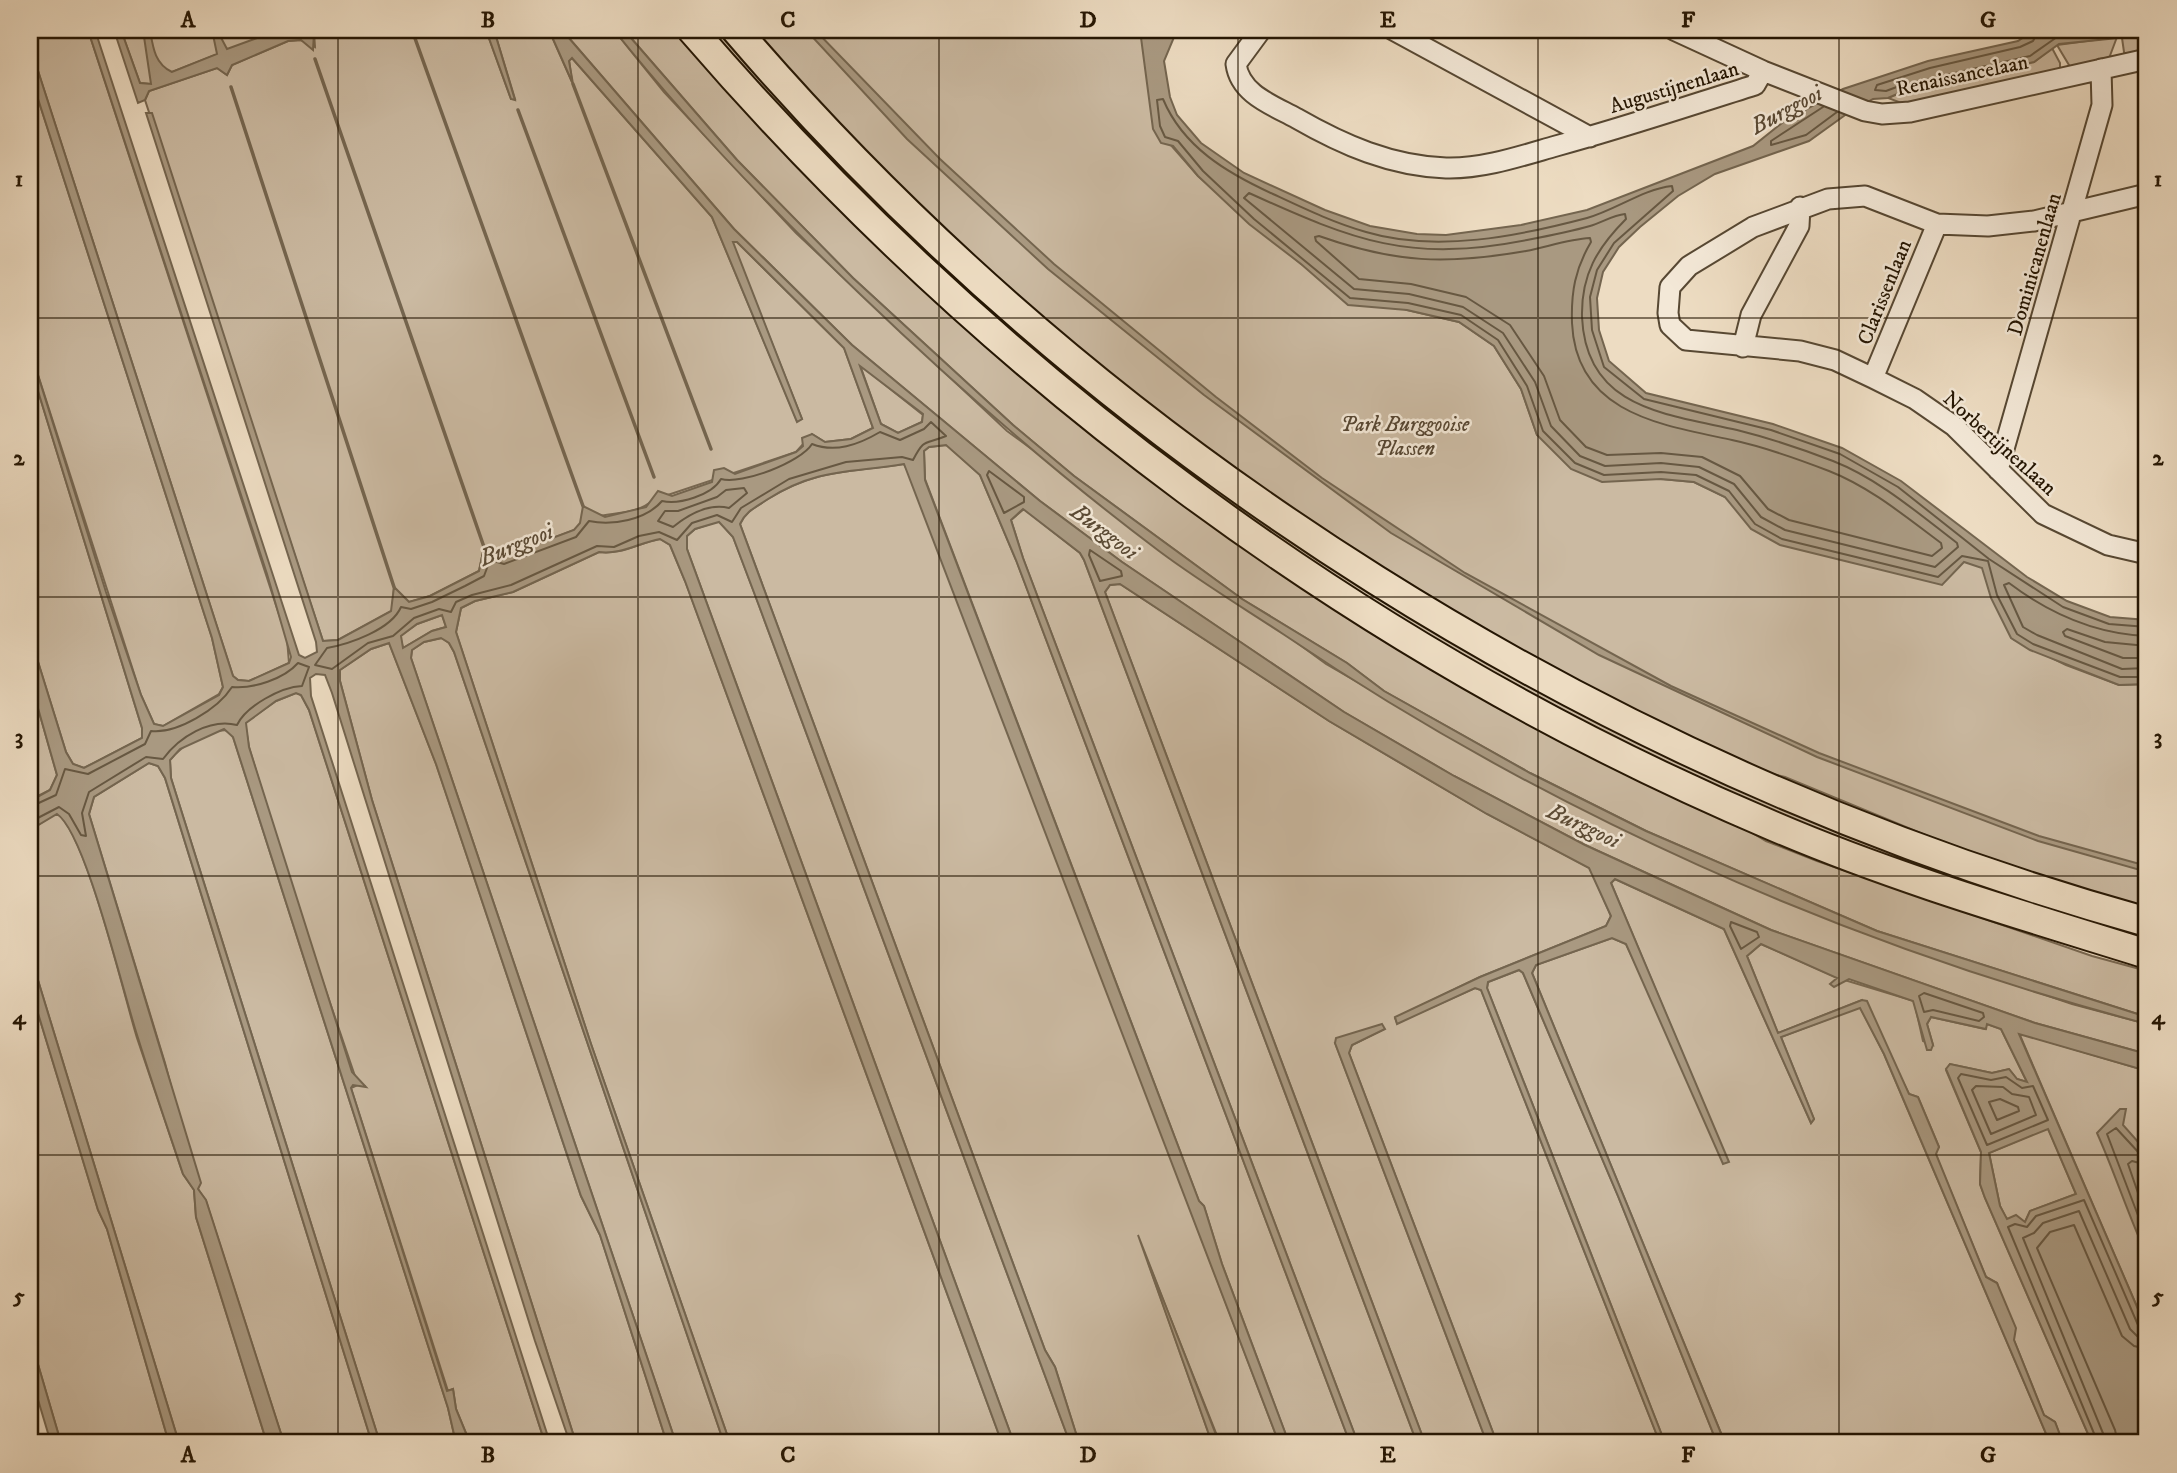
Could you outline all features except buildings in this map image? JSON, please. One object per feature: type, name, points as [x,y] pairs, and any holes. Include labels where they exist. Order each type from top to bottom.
[{"type":"highway","points":[[692,30],[817,167],[978,322],[1089,415],[1163,472],[1236,526],[1365,611],[1541,714],[1772,826],[1853,858],[2147,954]]},
{"type":"highway","points":[[736,30],[900,206],[999,297],[1108,389],[1261,503],[1396,594],[1544,679],[1754,781],[1874,833],[2066,900],[2147,922]]},
{"type":"street","name":"Augustijnenlaan","points":[[1261,30],[1236,64],[1238,77],[1249,91],[1342,144],[1395,161],[1447,168],[1502,162],[1590,137],[1755,85],[1763,71]]},
{"type":"street","name":"Augustijnenlaan","points":[[1393,30],[1590,137]]},
{"type":"street","name":"Renaissancelaan","points":[[1674,30],[1763,71],[1865,111],[1882,114],[1910,112],[2147,59]]},
{"type":"street","name":"Dominicanenlaan","points":[[1998,470],[2102,105],[2101,69]]},
{"type":"street","name":"Norbertijnenlaan","points":[[2147,194],[2073,212],[1988,226],[1937,223],[1865,196],[1828,199],[1800,207],[1729,240],[1689,266],[1670,287],[1668,313],[1677,335],[1700,344],[1800,351],[1835,360],[1915,399],[1954,426],[2043,514],[2108,545],[2147,554]]},
{"type":"street","points":[[1742,347],[1751,315],[1800,226],[1800,207]]},
{"type":"street","name":"Clarissenlaan","points":[[1873,378],[1937,223]]},
{"type":"green space","points":[[30,30],[88,30],[287,639],[289,663],[249,681],[238,680],[233,676],[30,46]]},
{"type":"green space","points":[[121,30],[279,30],[172,72],[151,84],[140,83]]},
{"type":"green space","points":[[486,30],[511,99],[515,99],[494,30],[549,30],[572,82],[569,60],[572,58],[712,217],[797,421],[802,419],[732,242],[737,242],[844,348],[873,428],[851,439],[825,442],[812,434],[796,452],[653,500],[634,510],[591,518],[574,530],[502,557],[484,547],[479,571],[430,596],[409,602],[394,587],[392,611],[338,640],[323,641],[145,100],[149,91],[217,68],[227,75],[232,65],[288,41],[301,40],[315,47],[314,32]]},
{"type":"green space","points":[[562,30],[614,30],[664,92],[796,233],[1007,431],[1326,664],[1536,785],[1897,945],[2072,1004],[2147,1024],[2147,1054],[2035,1023],[1771,930],[1585,845],[1454,776],[1344,712],[1122,562],[1040,501],[852,345],[734,229]]},
{"type":"green space","points":[[624,30],[678,30],[713,71],[1130,461],[1766,841],[2092,956],[2147,971],[2147,1017],[1877,931],[1646,831],[1530,773],[1384,691],[1347,663],[1242,599],[1074,476],[1013,425],[853,278],[737,160]]},
{"type":"green space","points":[[703,30],[723,30],[988,301],[1554,692],[2147,930],[2147,945],[1925,875],[1703,785],[1425,637],[1177,472],[955,291]]},
{"type":"green space","name":"Park Burggooise Plassen","points":[[749,30],[1148,30],[1169,143],[1198,176],[1301,264],[1407,310],[1459,322],[1494,346],[1521,389],[1537,435],[1661,479],[1694,482],[1725,497],[1964,559],[1983,567],[1993,597],[2013,639],[2066,665],[2119,685],[2147,684],[2147,915],[2022,875],[1785,777],[1751,769],[1634,713],[1421,596],[1256,486],[1086,357],[900,190]]},
{"type":"green space","points":[[2147,35],[2147,53],[2125,59],[2122,38]]},
{"type":"green space","points":[[2117,37],[2108,61],[2072,70],[2057,45]]},
{"type":"green space","points":[[2052,48],[2060,63],[2060,69],[1904,104],[1888,98],[1904,91],[2034,62]]},
{"type":"green space","points":[[30,74],[212,638],[223,687],[219,694],[163,726],[154,724],[141,695],[30,350]]},
{"type":"green space","points":[[30,365],[142,728],[142,738],[84,768],[73,764],[66,752],[30,636]]},
{"type":"green space","points":[[860,365],[923,415],[922,422],[898,433],[881,424]]},
{"type":"green space","points":[[947,445],[980,475],[1016,560],[1350,1443],[1289,1443],[1222,1264],[1204,1206],[1199,1201],[925,479],[924,451],[929,447]]},
{"type":"green space","points":[[904,464],[914,483],[1279,1443],[1220,1443],[1148,1262],[1212,1443],[1079,1443],[1055,1367],[1045,1350],[740,524],[755,507],[802,482],[834,473]]},
{"type":"green space","points":[[1024,509],[1080,553],[1084,560],[1417,1443],[1358,1443],[1023,558],[1011,520]]},
{"type":"green space","points":[[719,521],[733,537],[1070,1443],[1014,1443],[687,549],[687,536],[695,529]]},
{"type":"green space","points":[[660,539],[670,545],[685,581],[1002,1443],[730,1443],[591,1044],[456,632],[461,608],[475,601],[513,592],[599,552],[622,550]]},
{"type":"green space","points":[[1120,584],[1329,721],[1487,814],[1590,868],[1611,916],[1606,926],[1480,977],[1395,1018],[1397,1023],[1475,988],[1481,990],[1660,1443],[1497,1443],[1349,1053],[1352,1045],[1384,1029],[1335,1043],[1487,1443],[1425,1443],[1105,592],[1110,585]]},
{"type":"green space","points":[[442,615],[446,627],[432,631],[403,648],[400,636],[417,624]]},
{"type":"green space","points":[[442,638],[454,652],[724,1443],[676,1443],[411,658],[412,650],[424,642]]},
{"type":"green space","points":[[389,643],[436,764],[581,1196],[600,1235],[667,1443],[576,1443],[372,800],[340,681],[340,670],[371,649]]},
{"type":"green space","points":[[30,680],[57,775],[50,790],[30,800]]},
{"type":"green space","points":[[296,693],[301,695],[309,710],[545,1443],[470,1443],[456,1409],[453,1389],[448,1391],[351,1088],[358,1085],[293,894],[249,747],[245,723],[276,701]]},
{"type":"green space","points":[[227,730],[233,737],[448,1408],[456,1443],[380,1443],[171,778],[170,760],[181,749],[203,736]]},
{"type":"green space","points":[[149,763],[158,766],[165,778],[372,1443],[284,1443],[206,1201],[198,1189],[165,1063],[89,814],[94,797]]},
{"type":"green space","points":[[57,813],[68,827],[92,882],[137,1038],[183,1174],[194,1190],[196,1217],[267,1443],[179,1443],[30,954],[30,830]]},
{"type":"green space","points":[[1615,879],[1724,929],[1811,1123],[1814,1119],[1781,1037],[1860,1007],[1884,1054],[2050,1443],[1725,1443],[1532,973],[1536,965],[1612,938],[1626,944],[1728,1162],[1611,883]]},
{"type":"green space","points":[[1761,944],[1838,978],[1914,1001],[1923,1041],[1933,1045],[1927,1024],[1931,1017],[1985,1029],[1987,1024],[2001,1029],[2027,1082],[2017,1079],[2009,1069],[1992,1073],[1950,1064],[1946,1070],[1981,1152],[1980,1184],[1985,1198],[2092,1443],[2063,1443],[2055,1422],[2044,1415],[2014,1340],[1997,1283],[1986,1277],[1935,1153],[1939,1147],[1918,1097],[1909,1094],[1862,1000],[1778,1033],[1747,956]]},
{"type":"green space","points":[[1519,970],[1523,973],[1618,1196],[1717,1443],[1665,1443],[1487,988],[1488,982]]},
{"type":"green space","points":[[30,987],[98,1210],[107,1229],[169,1443],[61,1443],[30,1337]]},
{"type":"green space","points":[[2019,1033],[2147,1071],[2147,1330]]},
{"type":"green space","points":[[2048,1128],[2076,1194],[2030,1211],[2025,1222],[2007,1220],[2000,1206],[1989,1153]]},
{"type":"water","points":[[88,30],[95,30],[299,655],[305,658],[317,652],[316,642],[146,113],[152,113],[323,641],[338,640],[391,611],[394,587],[409,602],[430,596],[479,571],[484,547],[502,557],[574,530],[580,523],[583,506],[605,517],[646,507],[658,491],[672,496],[712,482],[714,470],[724,468],[735,474],[796,452],[803,446],[802,438],[812,434],[825,442],[851,439],[873,428],[844,348],[737,242],[733,242],[802,419],[797,422],[712,217],[572,58],[569,61],[573,84],[549,30],[562,30],[734,229],[852,345],[1040,501],[1122,562],[1344,712],[1454,776],[1585,845],[1771,930],[2035,1023],[2147,1054],[2147,1071],[2019,1034],[2147,1330],[2147,1443],[2092,1443],[1980,1184],[1981,1152],[1946,1069],[1950,1064],[1992,1073],[2009,1069],[2017,1079],[2027,1082],[2001,1029],[1987,1024],[1986,1029],[1931,1017],[1927,1024],[1933,1045],[1931,1050],[1927,1050],[1913,1001],[1849,979],[1834,987],[1830,984],[1837,978],[1761,944],[1747,956],[1778,1033],[1862,1000],[1867,1001],[1909,1094],[1918,1097],[1939,1147],[1936,1154],[1986,1277],[1997,1283],[2016,1328],[2014,1340],[2044,1415],[2055,1422],[2063,1443],[2050,1443],[1884,1054],[1860,1008],[1781,1037],[1814,1119],[1811,1123],[1724,929],[1615,879],[1611,883],[1729,1162],[1723,1164],[1626,944],[1612,938],[1536,965],[1532,973],[1725,1443],[1717,1443],[1618,1196],[1523,973],[1519,970],[1488,982],[1487,988],[1665,1443],[1660,1443],[1481,990],[1475,988],[1397,1024],[1395,1017],[1480,977],[1606,926],[1611,916],[1589,868],[1487,814],[1329,721],[1120,584],[1110,585],[1105,592],[1425,1443],[1417,1443],[1084,560],[1080,553],[1023,509],[1011,520],[1023,558],[1358,1443],[1350,1443],[1016,560],[980,475],[946,445],[929,447],[924,451],[925,480],[1199,1201],[1204,1206],[1222,1264],[1289,1443],[1279,1443],[904,464],[834,473],[802,482],[755,507],[740,524],[1045,1350],[1055,1367],[1079,1443],[1070,1443],[733,537],[719,522],[695,529],[687,536],[687,549],[1014,1443],[1002,1443],[685,581],[670,545],[660,539],[622,550],[599,552],[513,592],[475,601],[461,608],[456,632],[591,1044],[730,1443],[724,1443],[454,652],[449,643],[441,638],[424,642],[412,650],[411,658],[676,1443],[667,1443],[600,1235],[581,1196],[436,764],[389,643],[371,649],[340,670],[340,681],[372,800],[576,1443],[570,1443],[535,1341],[332,693],[325,675],[316,674],[310,678],[311,696],[550,1443],[545,1443],[309,710],[301,695],[296,693],[276,701],[246,723],[249,747],[352,1072],[366,1087],[353,1085],[351,1088],[447,1391],[453,1389],[456,1409],[470,1443],[456,1443],[448,1408],[233,737],[224,729],[180,749],[170,760],[171,778],[380,1443],[372,1443],[165,778],[158,766],[149,763],[94,797],[89,814],[201,1183],[198,1189],[206,1200],[284,1443],[267,1443],[196,1217],[194,1190],[183,1174],[138,1038],[92,882],[68,827],[57,814],[30,830],[30,801],[50,790],[57,775],[30,680],[30,636],[66,752],[73,764],[84,768],[142,738],[142,728],[30,365],[30,350],[106,592],[141,695],[154,724],[163,726],[219,695],[223,687],[212,638],[30,74],[30,46],[233,676],[238,680],[249,681],[289,663],[291,657],[267,574]],"holes":[[[860,366],[923,414],[922,422],[898,433],[881,424]],[[442,615],[446,627],[432,631],[403,648],[401,636],[417,624]],[[2048,1129],[2076,1194],[2030,1211],[2025,1222],[2016,1215],[2007,1219],[2000,1206],[1989,1153]]]},
{"type":"water","points":[[114,30],[121,30],[140,83],[151,84],[143,30],[150,30],[158,60],[172,72],[217,54],[212,30],[217,30],[227,49],[279,30],[319,30],[314,33],[313,50],[301,40],[288,41],[232,65],[227,75],[217,68],[149,91],[145,100],[138,103]]},
{"type":"water","points":[[486,30],[494,30],[515,100],[511,99]]},
{"type":"water","points":[[614,30],[624,30],[737,160],[853,278],[1013,425],[1074,476],[1242,599],[1347,663],[1384,691],[1530,773],[1646,831],[1877,931],[2147,1017],[2147,1024],[2033,992],[1920,954],[1809,912],[1699,865],[1591,814],[1485,758],[1383,698],[1221,594],[1159,551],[1082,491],[970,396],[898,330],[734,167],[672,100]]},
{"type":"water","points":[[806,30],[815,30],[940,159],[1054,264],[1216,397],[1322,478],[1465,573],[1671,686],[1819,753],[2039,836],[2147,866],[2147,872],[2038,841],[1817,757],[1599,655],[1391,533],[1204,395],[1048,269],[907,139]]},
{"type":"water","points":[[1140,30],[1177,30],[1164,61],[1170,97],[1177,115],[1201,143],[1244,173],[1325,210],[1370,226],[1417,234],[1446,235],[1521,225],[1587,210],[1753,146],[1782,123],[1843,89],[1928,61],[2018,41],[2034,30],[2147,30],[2147,35],[2059,44],[2034,62],[1904,91],[1888,98],[1873,99],[1809,141],[1715,174],[1678,196],[1619,247],[1603,272],[1597,298],[1599,330],[1609,361],[1646,393],[1773,424],[1842,448],[1901,481],[2027,577],[2067,601],[2110,617],[2147,620],[2147,684],[2119,685],[2030,650],[2011,638],[1991,598],[1982,568],[1964,562],[1942,585],[1780,545],[1751,529],[1725,497],[1694,482],[1661,479],[1602,482],[1571,469],[1537,435],[1521,389],[1494,346],[1459,322],[1407,310],[1348,305],[1249,224],[1198,176],[1173,146],[1161,143],[1153,129]]},
{"type":"water","points":[[30,954],[179,1443],[169,1443],[107,1229],[98,1210],[30,987]]},
{"type":"water","points":[[1382,1024],[1385,1029],[1352,1045],[1349,1053],[1497,1443],[1487,1443],[1335,1043],[1336,1038]]},
{"type":"water","points":[[2120,1109],[2126,1109],[2123,1125],[2147,1152],[2147,1256],[2097,1133]]},
{"type":"water","points":[[1138,1235],[1215,1432],[1220,1443],[1212,1443]]},
{"type":"water","points":[[30,1337],[61,1443],[51,1443],[30,1373]]},
{"type":"waterway","points":[[412,30],[583,506]]},
{"type":"waterway","name":"Burggooi","points":[[315,59],[484,547]]},
{"type":"waterway","points":[[573,84],[711,449]]},
{"type":"waterway","points":[[231,87],[394,587]]},
{"type":"waterway","points":[[518,110],[654,477]]}]
